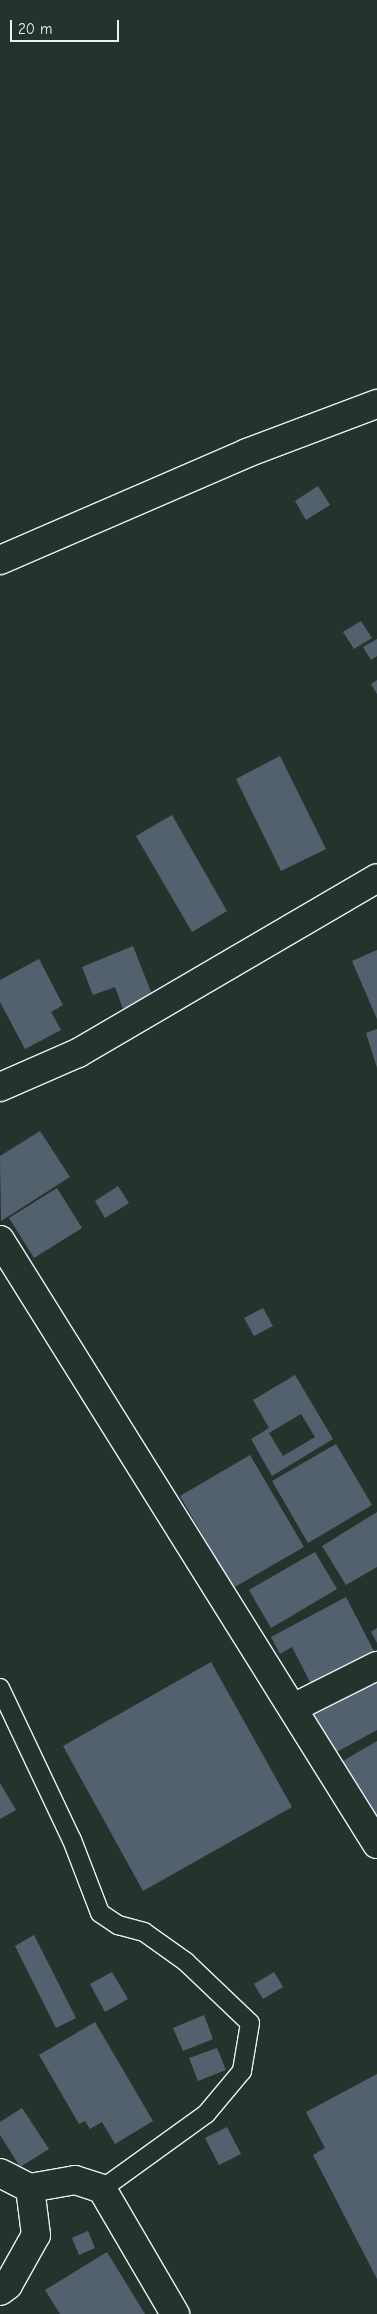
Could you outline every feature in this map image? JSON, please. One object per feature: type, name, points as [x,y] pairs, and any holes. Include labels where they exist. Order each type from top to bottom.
[{"type":"street","points":[[0,560],[247,453],[377,404]]},
{"type":"street","points":[[0,1087],[78,1054],[377,878]]},
{"type":"street","points":[[0,1240],[295,1707],[377,1844]]},
{"type":"street","points":[[295,1707],[377,1666]]},
{"type":"street","points":[[0,2173],[30,2188],[74,2180],[102,2189],[175,2314]]},
{"type":"street","points":[[0,2290],[8,2285],[36,2235],[30,2188]]},
{"type":"lane","points":[[0,1688],[72,1840],[100,1913],[118,1925],[144,1932],[186,1962],[250,2023],[242,2071],[206,2114],[102,2189]]},
{"type":"building","points":[[318,486],[330,505],[306,520],[295,501]]},
{"type":"building","points":[[361,621],[372,638],[354,649],[343,632]]},
{"type":"building","points":[[377,639],[377,656],[371,660],[363,647]]},
{"type":"building","points":[[377,680],[377,694],[371,684]]},
{"type":"building","points":[[280,756],[326,849],[281,871],[236,779]]},
{"type":"building","points":[[172,815],[227,911],[192,932],[136,836]]},
{"type":"building","points":[[133,946],[153,997],[123,1009],[115,987],[93,995],[82,967]]},
{"type":"building","points":[[377,950],[377,1019],[352,961]]},
{"type":"building","points":[[39,959],[63,1005],[51,1012],[61,1030],[25,1049],[0,1002],[0,980]]},
{"type":"building","points":[[377,1029],[377,1068],[366,1033]]},
{"type":"building","points":[[40,1131],[70,1177],[1,1221],[0,1156]]},
{"type":"building","points":[[118,1186],[129,1203],[105,1218],[95,1201]]},
{"type":"building","points":[[57,1188],[82,1228],[34,1258],[9,1218]]},
{"type":"building","points":[[263,1308],[273,1326],[254,1336],[244,1318]]},
{"type":"building","points":[[295,1375],[333,1439],[272,1476],[251,1439],[269,1428],[253,1400]],"holes":[[[301,1414],[315,1437],[283,1456],[269,1433]]]},
{"type":"building","points":[[336,1444],[372,1505],[308,1543],[272,1481]]},
{"type":"building","points":[[250,1455],[304,1547],[233,1588],[180,1496]]},
{"type":"building","points":[[377,1512],[377,1567],[346,1585],[322,1546]]},
{"type":"building","points":[[315,1552],[337,1589],[271,1628],[249,1590]]},
{"type":"building","points":[[346,1597],[376,1655],[313,1688],[292,1647],[280,1654],[271,1637]]},
{"type":"building","points":[[377,1628],[377,1643],[371,1632]]},
{"type":"building","points":[[211,1662],[292,1807],[143,1891],[63,1746]]},
{"type":"building","points":[[377,1681],[377,1730],[333,1754],[313,1715]]},
{"type":"building","points":[[377,1741],[377,1817],[343,1761]]},
{"type":"building","points":[[0,1783],[16,1810],[0,1819]]},
{"type":"building","points":[[34,1935],[76,2018],[56,2028],[15,1946]]},
{"type":"building","points":[[112,1972],[128,1999],[105,2012],[90,1984]]},
{"type":"building","points":[[274,1972],[283,1987],[263,1999],[254,1984]]},
{"type":"building","points":[[204,2015],[213,2039],[183,2051],[173,2028]]},
{"type":"building","points":[[95,2022],[153,2121],[115,2144],[102,2122],[90,2129],[85,2121],[79,2124],[39,2055]]},
{"type":"building","points":[[217,2048],[226,2070],[198,2081],[189,2058]]},
{"type":"building","points":[[377,2074],[377,2279],[313,2155],[325,2148],[306,2112]]},
{"type":"building","points":[[22,2108],[49,2149],[20,2167],[0,2135],[0,2122]]},
{"type":"building","points":[[227,2127],[241,2154],[219,2165],[205,2138]]},
{"type":"building","points":[[88,2231],[95,2248],[79,2255],[72,2238]]},
{"type":"building","points":[[107,2252],[145,2314],[60,2314],[45,2290]]}]
